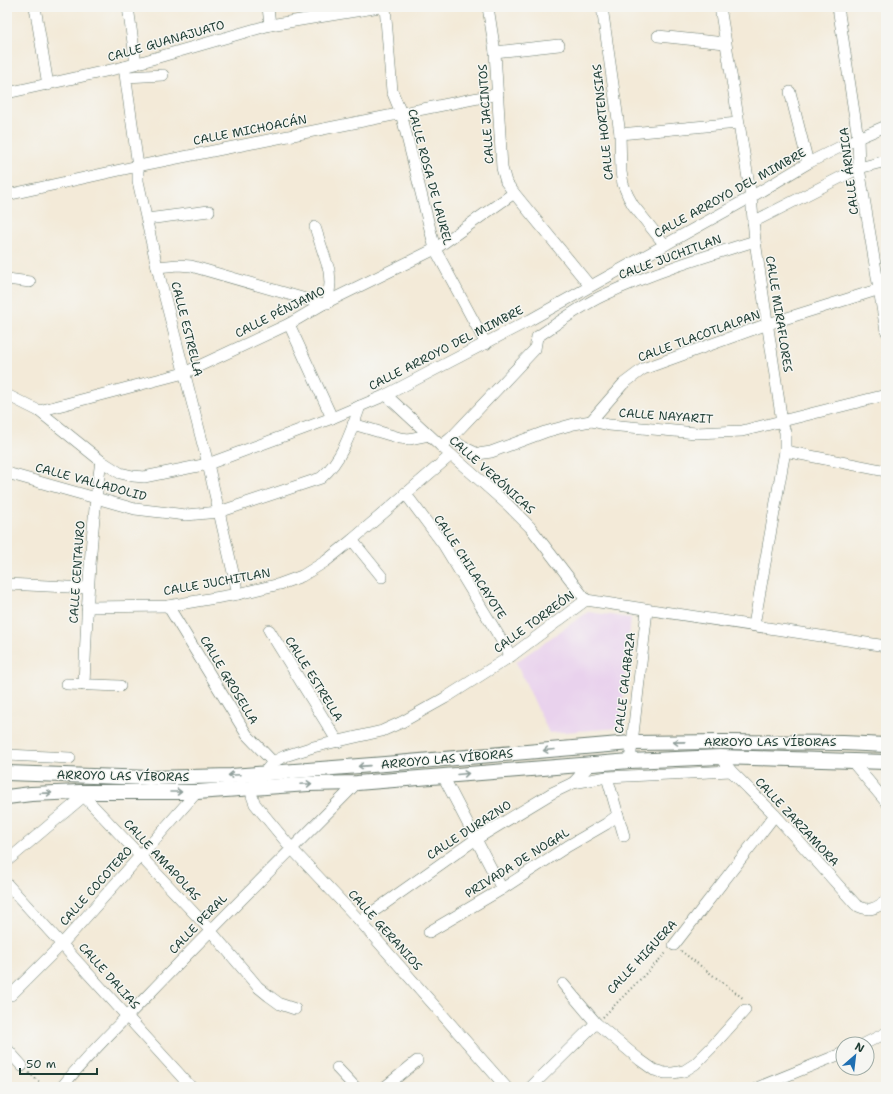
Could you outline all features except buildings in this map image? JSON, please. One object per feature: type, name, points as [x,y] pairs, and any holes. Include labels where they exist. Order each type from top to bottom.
[{"type":"main road","name":"ARROYO LAS VÍBORAS","points":[[7,773],[149,778],[231,776],[631,743],[748,742],[886,745]]},
{"type":"main road","name":"ARROYO LAS VÍBORAS","points":[[7,797],[31,794],[197,792],[308,784],[357,783],[592,763],[720,757],[886,762]]},
{"type":"street","points":[[35,7],[48,85]]},
{"type":"street","points":[[128,7],[136,64]]},
{"type":"street","points":[[268,7],[270,25]]},
{"type":"street","name":"CALLE GUANAJUATO","points":[[7,93],[125,72],[136,64],[270,25],[380,7]]},
{"type":"street","name":"CALLE ROSA DE LAUREL","points":[[385,7],[392,91],[401,113],[435,249],[486,344]]},
{"type":"street","name":"CALLE JACINTOS","points":[[488,7],[495,52],[502,168],[506,182],[514,194],[590,286]]},
{"type":"street","name":"CALLE HORTENSIAS","points":[[602,7],[620,134],[621,172],[623,184],[634,206],[665,245]]},
{"type":"street","name":"CALLE MIRAFLORES","points":[[720,7],[751,197],[755,241],[782,422],[785,432],[785,451],[754,625]]},
{"type":"street","name":"CALLE ÁRNICA","points":[[838,7],[858,138],[859,168],[886,331]]},
{"type":"street","points":[[658,36],[725,43]]},
{"type":"street","points":[[495,52],[559,45]]},
{"type":"street","points":[[125,72],[163,75]]},
{"type":"street","name":"CALLE ESTRELLA","points":[[125,72],[138,166],[138,181],[157,267],[208,464],[238,594]]},
{"type":"street","points":[[790,92],[808,163]]},
{"type":"street","name":"CALLE MICHOACÁN","points":[[7,195],[138,166],[498,94]]},
{"type":"street","points":[[620,134],[738,123]]},
{"type":"street","name":"CALLE ARROYO DEL MIMBRE","points":[[7,395],[39,412],[101,461],[120,473],[144,477],[208,464],[332,418],[386,395],[530,320],[751,197],[808,163],[886,126]]},
{"type":"street","points":[[753,222],[859,168],[886,161]]},
{"type":"street","name":"CALLE PÉNJAMO","points":[[39,412],[184,373],[289,324],[326,303],[435,249],[514,194]]},
{"type":"street","points":[[147,219],[209,211]]},
{"type":"street","points":[[157,267],[178,265],[190,266],[326,303],[330,283],[329,270],[315,227]]},
{"type":"street","name":"CALLE JUCHITLAN","points":[[538,337],[602,296],[667,269],[755,241]]},
{"type":"street","points":[[7,280],[30,282]]},
{"type":"street","name":"CALLE TLACOTLALPAN","points":[[591,421],[623,384],[643,369],[768,324],[880,289]]},
{"type":"street","points":[[572,296],[579,310]]},
{"type":"street","points":[[441,446],[451,438],[535,349],[538,337],[530,320]]},
{"type":"street","points":[[289,324],[332,418]]},
{"type":"street","name":"CALLE VERÓNICAS","points":[[386,395],[450,455],[508,505],[530,527],[586,600]]},
{"type":"street","name":"CALLE NAYARIT","points":[[451,438],[463,448],[478,454],[491,452],[545,432],[591,421],[609,425],[696,433],[742,431],[886,395]]},
{"type":"street","name":"CALLE VALLADOLID","points":[[7,473],[135,509],[186,515],[219,512],[321,478],[329,471],[339,457],[360,406]]},
{"type":"street","points":[[353,424],[400,438],[409,439],[429,435]]},
{"type":"street","points":[[785,451],[886,471]]},
{"type":"street","name":"CALLE JUCHITLAN","points":[[87,608],[168,606],[238,594],[280,584],[302,576],[326,561],[352,540],[450,455]]},
{"type":"street","name":"CALLE CENTAURO","points":[[84,685],[88,588],[95,498],[101,461]]},
{"type":"street","name":"CALLE CHILACAYOTE","points":[[405,493],[443,544],[511,656]]},
{"type":"street","points":[[352,540],[382,577]]},
{"type":"street","points":[[7,584],[88,588]]},
{"type":"street","name":"CALLE TORREÓN","points":[[252,788],[273,762],[285,756],[313,747],[382,731],[402,722],[511,656],[586,600],[886,646]]},
{"type":"street","name":"CALLE GROSELLA","points":[[168,606],[247,735],[273,762]]},
{"type":"street","name":"CALLE CALABAZA","points":[[630,761],[647,610]]},
{"type":"street","name":"CALLE ESTRELLA","points":[[269,630],[338,742]]},
{"type":"street","points":[[68,684],[120,686]]},
{"type":"street","points":[[7,755],[70,758]]},
{"type":"street","name":"CALLE ZARZAMORA","points":[[720,757],[731,771],[775,816],[856,905],[864,909],[872,909],[886,902]]},
{"type":"street","points":[[851,760],[886,802]]},
{"type":"street","name":"CALLE DURAZNO","points":[[360,921],[476,839],[552,793],[572,783],[592,763]]},
{"type":"street","points":[[572,783],[607,777],[731,771]]},
{"type":"street","points":[[443,776],[502,889]]},
{"type":"street","points":[[607,777],[624,836]]},
{"type":"street","name":"CALLE PERAL","points":[[62,1087],[90,1052],[128,1016],[210,930],[357,783]]},
{"type":"street","name":"CALLE GERANIOS","points":[[252,788],[252,796],[255,804],[292,849],[360,921],[506,1087]]},
{"type":"street","name":"CALLE COCOTERO","points":[[11,995],[62,944],[197,792]]},
{"type":"street","points":[[7,861],[82,794]]},
{"type":"street","name":"CALLE AMAPOLAS","points":[[82,794],[210,930],[258,987],[280,1004],[295,1009]]},
{"type":"street","name":"PRIVADA DE NOGAL","points":[[429,932],[502,889],[618,815]]},
{"type":"street","name":"CALLE HIGUERA","points":[[674,945],[775,816]]},
{"type":"street","name":"CALLE DALIAS","points":[[7,884],[191,1087]]},
{"type":"street","points":[[563,984],[596,1023],[640,1060],[654,1070],[665,1073],[684,1071],[694,1064],[711,1048],[745,1010]]},
{"type":"street","points":[[531,1087],[596,1023]]},
{"type":"street","points":[[875,1038],[886,1033]]},
{"type":"street","points":[[7,1049],[22,1066]]},
{"type":"street","points":[[759,1087],[835,1056]]},
{"type":"street","points":[[385,1087],[417,1061]]},
{"type":"street","points":[[337,1068],[355,1087]]},
{"type":"path","points":[[674,945],[742,997],[746,1001],[747,1005],[745,1010]]},
{"type":"path","name":"CALLE HIGUERA","points":[[596,1023],[674,945]]},
{"type":"path","points":[[22,1066],[45,1087]]},
{"type":"shaded area","points":[[588,612],[631,618],[620,728],[549,733],[516,662]]}]
